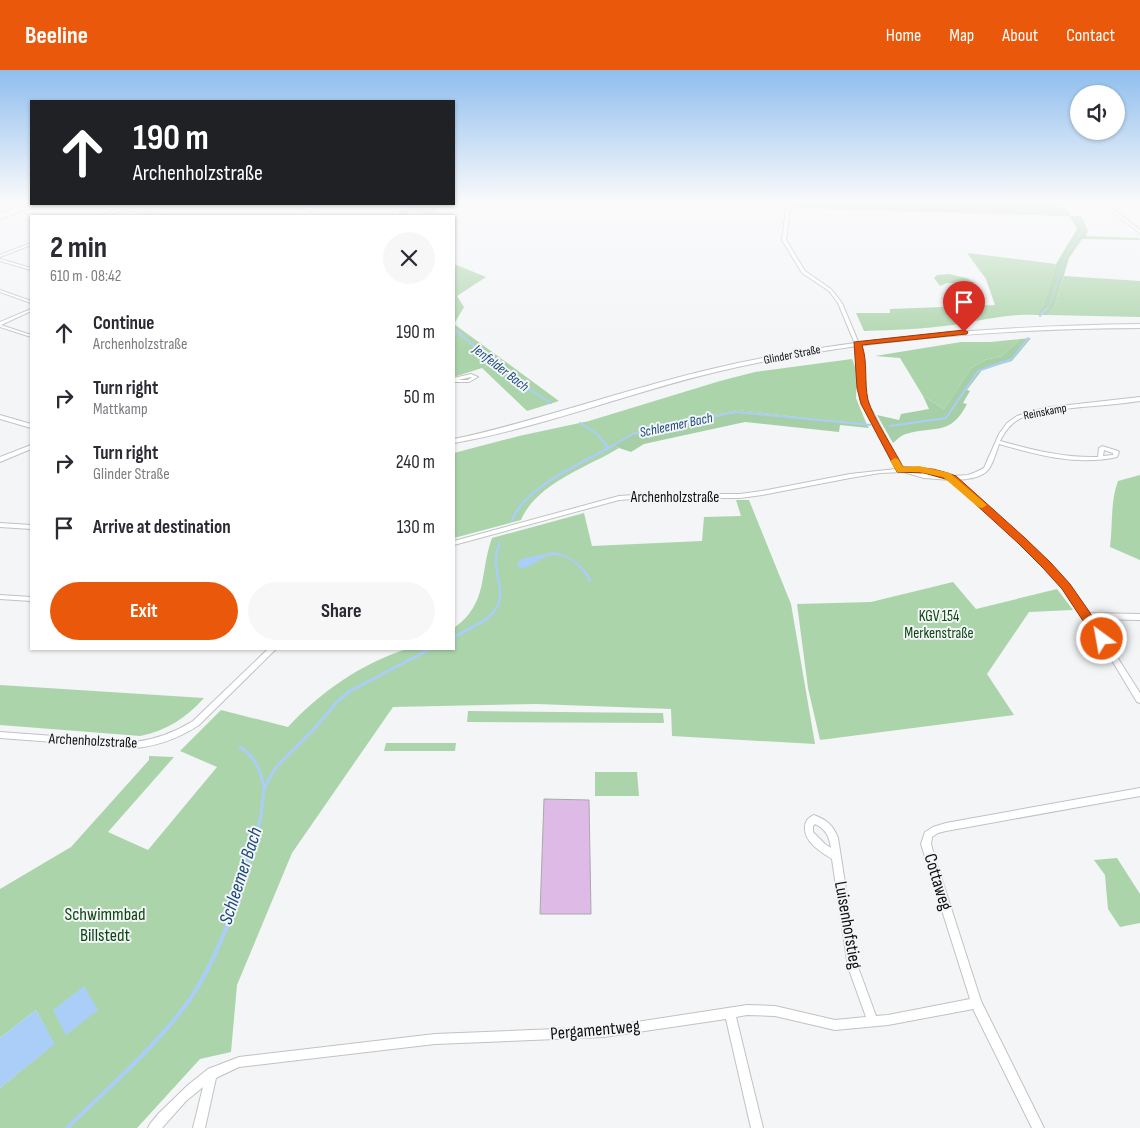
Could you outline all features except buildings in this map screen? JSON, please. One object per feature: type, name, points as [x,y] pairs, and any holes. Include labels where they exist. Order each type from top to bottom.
[{"type":"main road","name":"Glinder Straße","points":[[455,441],[519,426],[705,373],[800,353],[857,344],[1007,329],[1140,326]]},
{"type":"main road","points":[[0,417],[30,426]]},
{"type":"street","points":[[0,258],[15,251]]},
{"type":"street","points":[[791,251],[803,272],[830,290],[838,299],[860,352],[863,400],[900,470]]},
{"type":"street","points":[[0,258],[30,269]]},
{"type":"street","points":[[0,291],[30,302]]},
{"type":"street","points":[[0,325],[30,310]]},
{"type":"street","points":[[0,325],[30,336]]},
{"type":"street","name":"Reinskamp","points":[[952,478],[981,472],[986,468],[1010,422],[1028,414],[1049,409],[1140,399]]},
{"type":"street","points":[[998,442],[1063,459],[1100,459]]},
{"type":"street","points":[[0,460],[30,447]]},
{"type":"street","name":"Archenholzstraße","points":[[455,543],[619,498],[646,495],[750,495],[900,470],[952,478]]},
{"type":"street","points":[[952,478],[1022,540],[1066,586],[1088,616],[1140,700]]},
{"type":"street","points":[[0,525],[30,527]]},
{"type":"street","points":[[0,597],[30,599]]},
{"type":"street","points":[[1088,616],[1140,617]]},
{"type":"street","name":"Archenholzstraße","points":[[0,735],[135,745],[154,743],[183,732],[196,723],[271,650]]},
{"type":"street","name":"Cottaweg","points":[[1038,1128],[976,1003],[929,855],[926,844],[928,835],[946,827],[1140,792]]},
{"type":"street","name":"Luisenhofstieg","points":[[836,856],[853,967],[873,1021]]},
{"type":"street","name":"Pergamentweg","points":[[154,1128],[186,1092],[212,1074],[239,1062],[435,1039],[604,1032],[730,1015],[747,1010],[775,1011],[835,1025],[873,1021],[976,1003]]},
{"type":"street","points":[[730,1015],[757,1128]]},
{"type":"street","points":[[199,1128],[212,1074]]},
{"type":"green space","points":[[1064,251],[1074,251],[1069,258],[1055,306],[1048,315],[1037,315],[1044,303],[1056,264]]},
{"type":"green space","points":[[967,253],[1056,264],[1044,303],[1037,315],[1005,316],[953,325],[864,331],[856,313],[890,313],[890,309],[995,305],[986,279]]},
{"type":"green space","points":[[455,264],[486,277],[457,296],[464,307],[455,322]]},
{"type":"green space","points":[[949,274],[966,278],[976,283],[947,283],[940,286],[934,278],[937,275]]},
{"type":"green space","points":[[1064,276],[1140,281],[1140,317],[1048,315],[1055,306]]},
{"type":"green space","points":[[455,325],[559,401],[527,411],[482,368],[455,377]]},
{"type":"green space","points":[[1031,338],[1012,361],[982,370],[967,390],[970,391],[963,403],[967,404],[961,414],[948,426],[916,431],[901,436],[893,443],[877,415],[899,420],[901,414],[929,409],[923,396],[944,409],[971,368],[985,360],[1002,356],[1020,339]]},
{"type":"green space","points":[[1020,339],[1002,356],[985,360],[971,368],[944,409],[923,396],[900,358],[875,356],[961,342]]},
{"type":"green space","points":[[852,359],[857,372],[856,398],[867,425],[737,410],[633,433],[616,447],[619,448],[550,486],[528,507],[521,520],[455,538],[455,453],[519,436],[589,421],[755,372]]},
{"type":"green space","points":[[737,410],[867,425],[869,428],[840,425],[839,432],[745,422],[644,444],[631,452],[616,447],[615,444],[633,433]]},
{"type":"green space","points":[[1140,475],[1140,560],[1110,547],[1113,505],[1118,481]]},
{"type":"green space","name":"Schwimmbad Billstedt","points":[[736,500],[749,500],[791,604],[815,744],[672,736],[671,709],[537,704],[393,707],[292,853],[237,985],[231,1052],[200,1059],[137,1128],[0,1128],[0,1088],[54,1044],[36,1010],[0,1038],[0,889],[71,847],[149,760],[149,756],[174,757],[108,832],[148,850],[217,767],[180,751],[221,710],[288,727],[327,691],[374,662],[404,650],[455,650],[455,627],[473,608],[478,598],[492,538],[584,513],[592,546],[702,541],[704,517],[741,516]]},
{"type":"green space","name":"KGV 154 Merkenstraße","points":[[953,582],[976,609],[1057,589],[1073,610],[1029,612],[987,674],[1014,715],[820,740],[808,688],[797,604],[871,602]]},
{"type":"green space","points":[[0,685],[204,698],[175,723],[158,731],[140,736],[0,725]]},
{"type":"green space","points":[[468,711],[663,713],[664,723],[467,722]]},
{"type":"green space","points":[[386,743],[456,743],[455,751],[384,751]]},
{"type":"green space","points":[[595,772],[637,772],[639,796],[595,796]]},
{"type":"green space","points":[[1117,858],[1140,894],[1140,923],[1120,927],[1108,909],[1105,875],[1094,860]]},
{"type":"water","points":[[554,552],[577,562],[592,581],[589,582],[582,570],[572,561],[559,556],[545,557],[524,568],[520,568],[517,565],[521,559]]},
{"type":"water","points":[[84,986],[98,1010],[66,1035],[53,1010]]},
{"type":"water","points":[[36,1010],[55,1044],[0,1088],[0,1038]]},
{"type":"waterway","name":"Schleemer Bach","points":[[1046,310],[1050,305],[1065,257],[1069,251]]},
{"type":"waterway","name":"Schleemer Bach","points":[[1040,316],[1047,308]]},
{"type":"waterway","name":"Jenfelder Bach","points":[[455,330],[513,379],[551,403]]},
{"type":"waterway","name":"Schleemer Bach","points":[[890,426],[946,418],[978,371],[1012,359],[1028,338]]},
{"type":"waterway","name":"Schleemer Bach","points":[[612,446],[633,434],[736,412],[870,425]]},
{"type":"waterway","name":"Jenfelder Bach","points":[[580,423],[597,434],[607,446]]},
{"type":"waterway","name":"Schleemer Bach","points":[[607,449],[614,445]]},
{"type":"waterway","name":"Schleemer Bach","points":[[512,520],[529,496],[542,486],[607,449]]},
{"type":"waterway","name":"Schleemer Bach","points":[[485,620],[495,611],[499,602],[500,593],[496,554],[500,543]]},
{"type":"waterway","name":"Schleemer Bach","points":[[455,636],[487,619]]},
{"type":"waterway","name":"Schleemer Bach","points":[[264,788],[277,766],[314,729],[337,702],[350,691],[428,650]]},
{"type":"waterway","points":[[240,747],[250,755],[256,764],[264,788]]},
{"type":"waterway","name":"Schleemer Bach","points":[[254,843],[261,817],[264,788]]},
{"type":"waterway","name":"Schleemer Bach","points":[[67,1128],[156,1041],[195,992],[226,930],[254,842]]},
{"type":"slow traffic","points":[[895,461],[900,470],[912,468],[932,471],[952,478],[982,505]]},
{"type":"route","points":[[964,332],[857,344],[860,352],[862,397],[865,404],[900,470],[912,468],[941,473],[952,478],[1022,540],[1066,586],[1102,639]]}]
